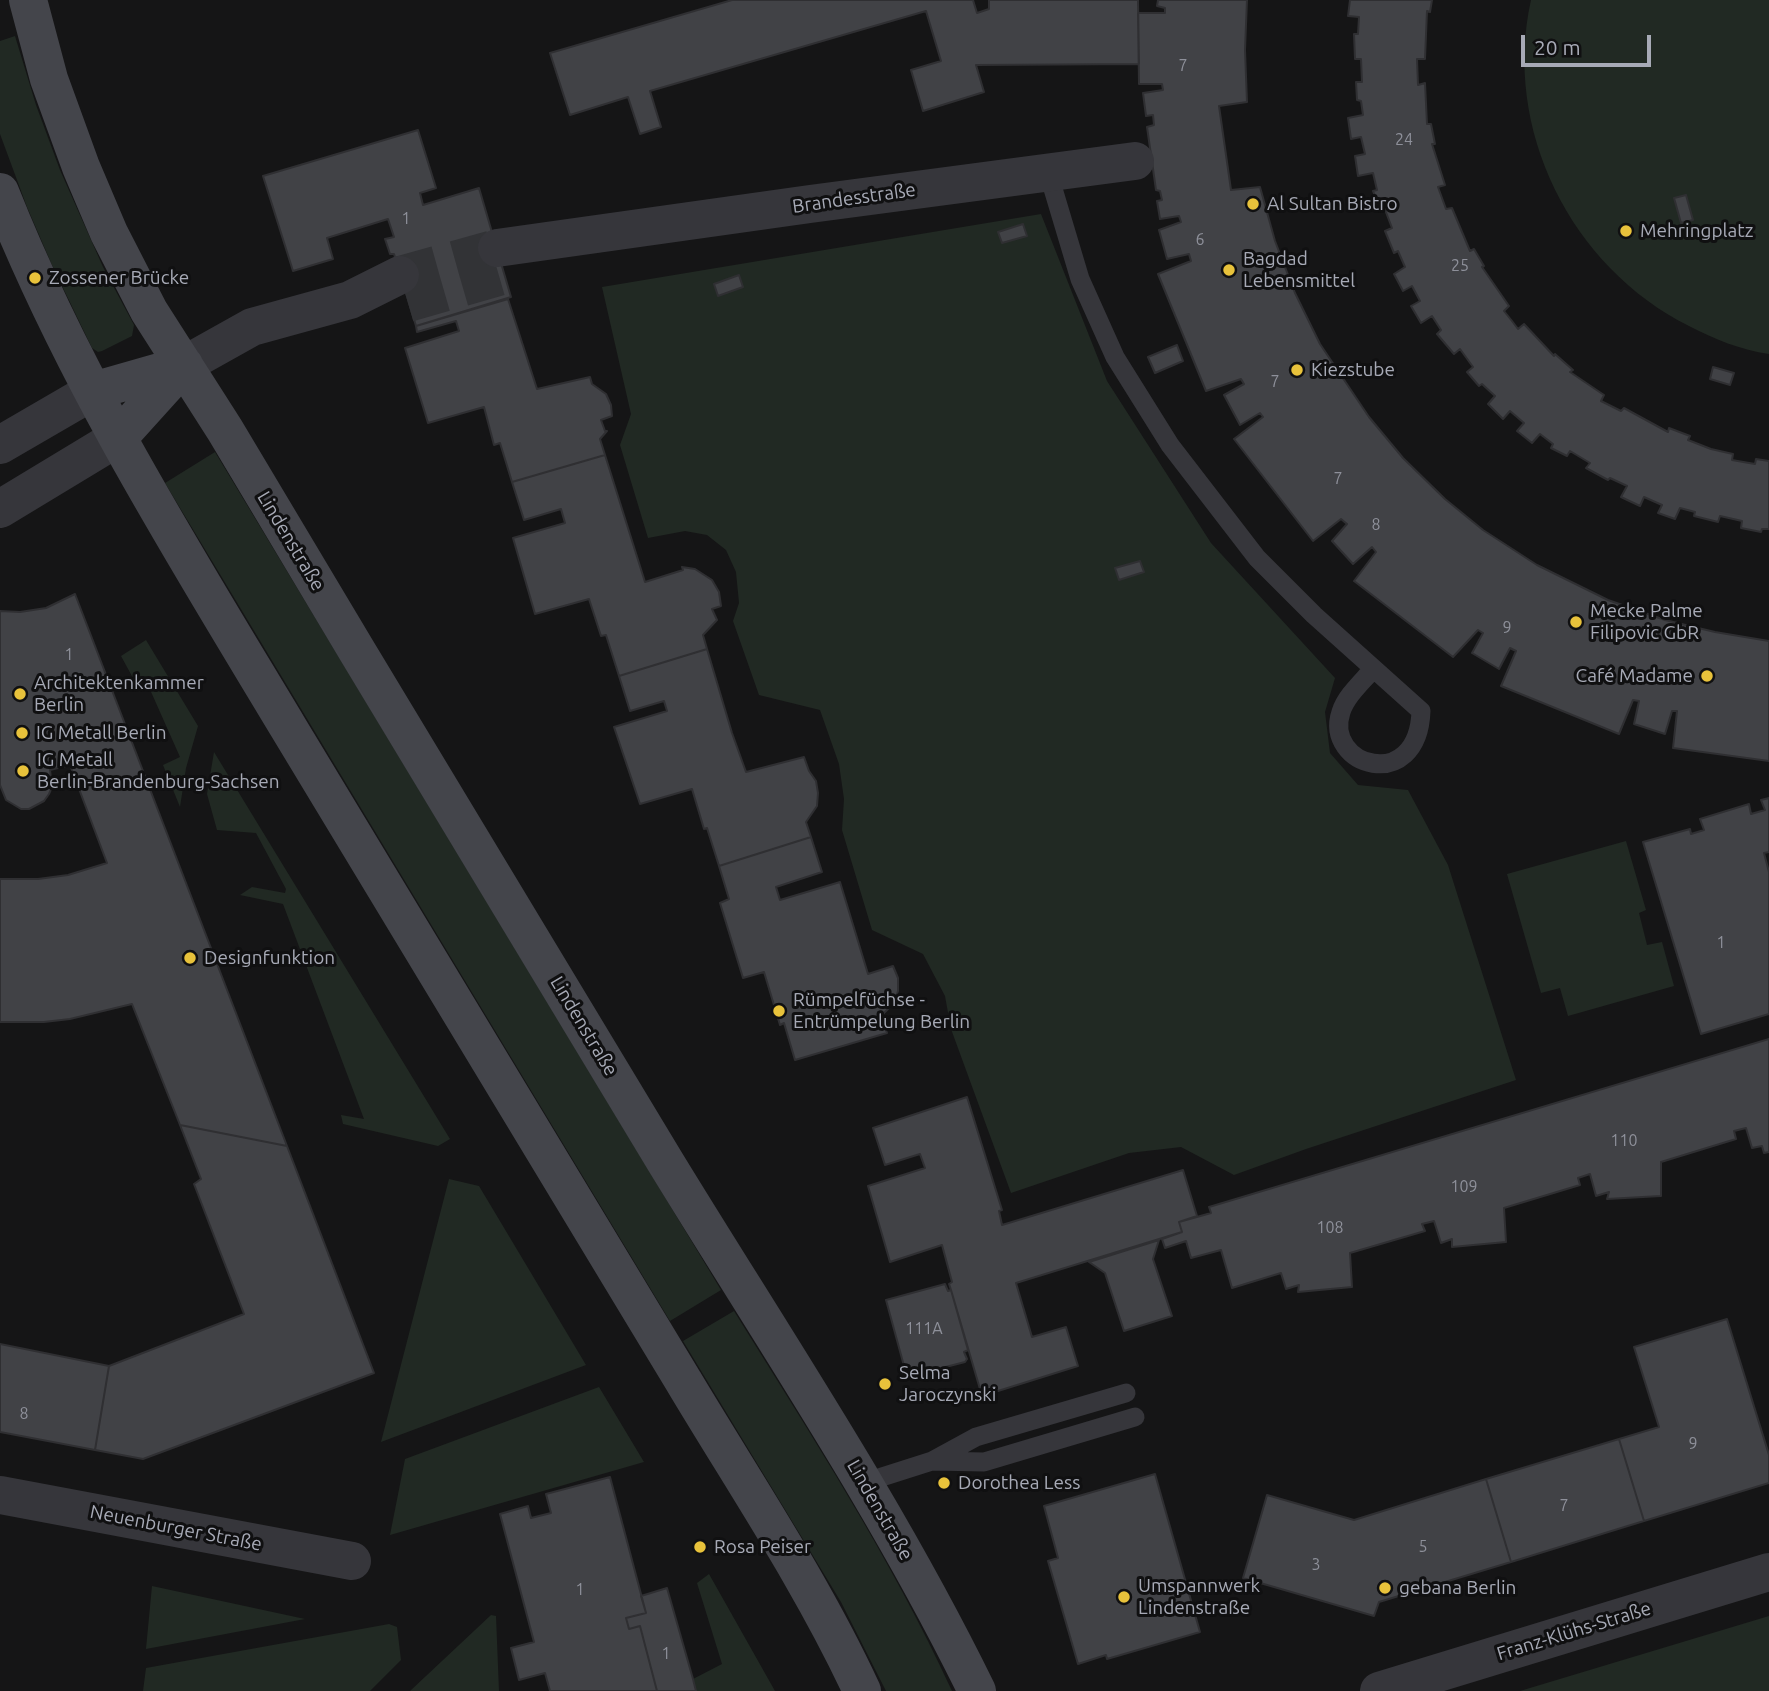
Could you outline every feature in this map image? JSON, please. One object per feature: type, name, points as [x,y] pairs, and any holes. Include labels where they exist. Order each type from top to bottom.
[{"type":"main road","name":"Lindenstraße","points":[[27,0],[49,79],[81,167],[109,233],[149,311],[668,1166],[844,1449],[937,1610],[977,1691]]},
{"type":"main road","points":[[0,192],[47,304],[118,436],[240,646],[505,1088],[738,1468],[839,1644],[862,1691]]},
{"type":"main road","points":[[93,390],[184,365]]},
{"type":"main road","points":[[118,436],[184,365]]},
{"type":"street","name":"Brandesstraße","points":[[501,262],[574,238],[1135,161]]},
{"type":"street","points":[[184,365],[252,327],[350,300],[404,289]]},
{"type":"street","points":[[0,445],[93,390]]},
{"type":"street","points":[[0,509],[118,436]]},
{"type":"street","name":"Neuenburger Straße","points":[[0,1495],[352,1561]]},
{"type":"street","name":"Franz-Klühs-Straße","points":[[1379,1691],[1769,1572]]},
{"type":"lane","points":[[1048,172],[1080,279],[1115,357],[1170,445],[1256,558],[1421,711],[1420,729],[1412,747],[1397,760],[1378,764],[1365,762],[1353,755],[1340,737],[1338,726],[1345,702],[1373,669]]},
{"type":"lane","points":[[863,1483],[932,1461],[976,1437],[1126,1393]]},
{"type":"lane","points":[[932,1461],[984,1462],[1135,1417]]},
{"type":"shaded area","points":[[1531,0],[1769,0],[1769,354],[1738,347],[1708,335],[1647,300],[1610,268],[1580,231],[1555,189],[1537,144],[1527,97],[1525,49]]},
{"type":"shaded area","points":[[15,36],[60,170],[103,267],[134,325],[132,336],[102,351],[98,352],[92,348],[52,265],[0,134],[0,41]]},
{"type":"shaded area","points":[[1041,214],[1107,381],[1211,543],[1335,678],[1325,712],[1330,753],[1358,785],[1408,790],[1448,865],[1516,1080],[1234,1175],[1181,1147],[1129,1153],[1011,1193],[951,1029],[945,996],[923,954],[872,930],[842,830],[844,799],[839,764],[820,710],[759,695],[733,621],[739,603],[736,572],[726,550],[707,535],[685,531],[648,538],[620,445],[631,414],[602,287]]},
{"type":"shaded area","points":[[215,452],[721,1290],[670,1321],[165,483]]},
{"type":"shaded area","points":[[146,640],[198,726],[186,768],[180,807],[163,765],[180,757],[148,685],[139,689],[121,656]]},
{"type":"shaded area","points":[[214,752],[450,1139],[438,1146],[343,1124],[341,1115],[364,1119],[283,904],[240,895],[252,887],[285,893],[286,889],[256,833],[217,830],[207,794]]},
{"type":"shaded area","points":[[1626,841],[1646,910],[1639,913],[1647,945],[1662,942],[1674,986],[1568,1016],[1560,988],[1541,993],[1507,874]]},
{"type":"shaded area","points":[[449,1179],[479,1186],[586,1365],[381,1442]]},
{"type":"shaded area","points":[[734,1311],[877,1545],[952,1691],[886,1691],[841,1602],[683,1341]]},
{"type":"shaded area","points":[[599,1387],[644,1462],[390,1535],[405,1459]]},
{"type":"shaded area","points":[[709,1574],[775,1691],[696,1691],[693,1679],[722,1664],[697,1583]]},
{"type":"shaded area","points":[[152,1586],[305,1619],[146,1649]]},
{"type":"shaded area","points":[[491,1615],[496,1616],[499,1691],[410,1691]]},
{"type":"shaded area","points":[[1769,1616],[1769,1691],[1520,1691]]},
{"type":"shaded area","points":[[389,1624],[397,1627],[401,1660],[370,1691],[143,1691],[146,1668]]},
{"type":"building","points":[[732,0],[973,0],[977,13],[989,9],[989,0],[1138,0],[1139,64],[976,65],[984,92],[923,111],[911,70],[941,61],[926,11],[650,91],[661,127],[640,134],[628,97],[570,115],[550,53]]},
{"type":"building","points":[[1158,0],[1247,0],[1247,102],[1219,106],[1231,190],[1260,187],[1275,241],[1295,293],[1320,344],[1369,417],[1403,458],[1445,499],[1483,530],[1537,565],[1608,600],[1665,620],[1769,641],[1769,761],[1673,748],[1677,711],[1672,711],[1665,734],[1634,724],[1639,701],[1633,700],[1619,734],[1501,686],[1516,651],[1510,648],[1499,669],[1472,653],[1483,633],[1478,630],[1453,657],[1354,581],[1376,552],[1372,547],[1353,564],[1332,541],[1347,524],[1341,519],[1313,541],[1234,439],[1263,417],[1260,413],[1240,425],[1224,395],[1244,384],[1241,379],[1206,391],[1158,274],[1191,261],[1189,254],[1167,259],[1159,230],[1181,222],[1179,216],[1160,219],[1157,201],[1162,200],[1160,191],[1156,190],[1147,127],[1154,125],[1153,115],[1146,116],[1143,93],[1163,90],[1162,84],[1139,84],[1138,13],[1165,13],[1165,8],[1157,6]]},
{"type":"building","points":[[1350,0],[1432,0],[1430,12],[1427,11],[1425,59],[1417,59],[1418,85],[1425,83],[1427,124],[1431,124],[1435,144],[1432,144],[1445,185],[1438,187],[1446,209],[1452,208],[1470,251],[1474,249],[1484,266],[1482,267],[1509,306],[1504,311],[1518,329],[1524,324],[1554,356],[1555,354],[1573,370],[1570,372],[1604,395],[1601,401],[1621,411],[1624,408],[1668,432],[1669,428],[1690,436],[1688,440],[1733,454],[1732,460],[1755,464],[1756,459],[1769,461],[1769,529],[1762,529],[1761,532],[1741,528],[1742,521],[1720,516],[1718,522],[1694,516],[1695,512],[1680,508],[1675,519],[1658,513],[1662,505],[1644,497],[1640,506],[1621,497],[1627,486],[1610,478],[1608,480],[1586,468],[1590,463],[1570,451],[1567,456],[1551,448],[1553,444],[1540,434],[1532,443],[1517,431],[1524,423],[1510,411],[1503,419],[1488,404],[1495,396],[1482,384],[1479,386],[1467,372],[1473,367],[1460,349],[1454,354],[1437,334],[1441,330],[1432,316],[1421,323],[1411,306],[1420,301],[1412,286],[1403,291],[1394,274],[1405,267],[1398,251],[1394,253],[1385,231],[1392,228],[1384,207],[1380,208],[1373,191],[1377,190],[1373,173],[1358,176],[1355,156],[1365,154],[1361,137],[1351,139],[1348,118],[1363,115],[1361,101],[1357,100],[1356,82],[1362,82],[1361,59],[1355,59],[1354,34],[1358,34],[1359,17],[1348,16]]},
{"type":"building","points":[[418,130],[436,188],[420,193],[423,205],[479,188],[511,297],[416,326],[394,254],[390,254],[385,239],[394,237],[388,219],[327,238],[333,259],[293,271],[263,176]]},
{"type":"building","points":[[1686,195],[1693,220],[1681,223],[1674,198]]},
{"type":"building","points":[[1023,224],[1027,236],[1002,243],[998,232]]},
{"type":"building","points":[[739,275],[743,287],[718,296],[714,284]]},
{"type":"building","points":[[508,299],[537,389],[590,377],[592,384],[606,394],[612,416],[601,420],[607,431],[600,439],[605,455],[512,482],[500,443],[494,445],[484,407],[428,423],[405,348],[459,331],[456,321],[417,332],[416,326]]},
{"type":"building","points":[[1177,345],[1183,361],[1155,373],[1148,357]]},
{"type":"building","points":[[1713,367],[1734,373],[1730,385],[1710,379]]},
{"type":"building","points":[[605,455],[645,582],[683,570],[682,567],[695,569],[712,580],[719,592],[721,606],[712,609],[717,620],[703,635],[707,649],[619,676],[606,635],[601,636],[589,599],[535,614],[513,538],[565,523],[561,509],[524,520],[512,482]]},
{"type":"building","points":[[1140,561],[1144,572],[1119,580],[1115,568]]},
{"type":"building","points":[[75,594],[287,1146],[180,1125],[132,1004],[70,1019],[0,1022],[0,879],[38,879],[68,875],[107,863],[70,765],[50,770],[52,787],[49,794],[44,801],[29,809],[21,809],[6,800],[0,785],[0,611],[20,612],[46,608]]},
{"type":"building","points":[[707,649],[746,772],[804,757],[816,781],[818,793],[817,806],[806,822],[811,837],[719,866],[692,789],[640,804],[614,727],[667,711],[664,701],[630,711],[619,676]]},
{"type":"building","points":[[1769,798],[1769,852],[1764,853],[1769,872],[1769,1014],[1701,1034],[1643,842],[1690,829],[1691,834],[1704,830],[1700,819],[1749,804],[1751,814],[1765,810],[1761,800]]},
{"type":"building","points":[[811,837],[822,872],[776,887],[780,900],[840,882],[868,974],[893,966],[898,978],[898,991],[894,1003],[881,1016],[887,1033],[795,1060],[784,1023],[780,1025],[764,972],[743,978],[720,903],[729,899],[719,866]]},
{"type":"building","points":[[1769,1039],[1769,1152],[1764,1153],[1762,1146],[1752,1148],[1746,1128],[1734,1131],[1736,1139],[1661,1162],[1661,1196],[1607,1199],[1609,1192],[1596,1196],[1590,1174],[1578,1178],[1580,1185],[1504,1208],[1506,1242],[1452,1247],[1452,1239],[1441,1243],[1434,1221],[1422,1224],[1425,1231],[1350,1253],[1352,1287],[1298,1292],[1299,1285],[1286,1289],[1281,1273],[1232,1288],[1221,1250],[1191,1258],[1186,1241],[1165,1248],[1162,1239],[1182,1232],[1179,1222],[1211,1213],[1209,1207]]},
{"type":"building","points":[[967,1097],[1002,1210],[999,1211],[1002,1225],[1183,1170],[1197,1216],[1179,1222],[1182,1232],[1016,1283],[1032,1337],[1066,1327],[1078,1366],[982,1396],[949,1284],[952,1282],[942,1245],[890,1262],[868,1186],[925,1168],[920,1154],[885,1165],[873,1128]]},
{"type":"building","points":[[180,1125],[287,1146],[374,1373],[143,1459],[95,1450],[109,1366],[244,1314],[194,1184],[201,1179]]},
{"type":"building","points":[[1159,1240],[1153,1259],[1172,1316],[1124,1331],[1105,1273],[1089,1262]]},
{"type":"building","points":[[945,1284],[948,1291],[951,1290],[968,1350],[964,1352],[967,1359],[965,1362],[907,1377],[886,1300]]},
{"type":"building","points":[[1727,1319],[1769,1455],[1769,1483],[1644,1521],[1619,1439],[1659,1427],[1634,1347]]},
{"type":"building","points":[[0,1344],[109,1366],[95,1450],[0,1432]]},
{"type":"building","points":[[1619,1439],[1644,1521],[1511,1562],[1486,1479]]},
{"type":"building","name":"Umspannwerk Lindenstraße","points":[[1155,1474],[1200,1632],[1107,1659],[1106,1655],[1078,1664],[1048,1561],[1058,1558],[1044,1506]]},
{"type":"building","points":[[610,1477],[646,1613],[626,1618],[629,1629],[640,1626],[657,1691],[550,1691],[545,1673],[519,1680],[511,1648],[534,1642],[500,1514],[528,1506],[531,1518],[551,1513],[546,1494]]},
{"type":"building","points":[[1486,1479],[1511,1562],[1379,1602],[1374,1616],[1243,1578],[1267,1495],[1354,1520]]},
{"type":"building","points":[[667,1588],[696,1691],[657,1691],[640,1626],[629,1629],[626,1618],[646,1613],[641,1596]]},
{"type":"tunnel","points":[[400,275],[497,248]]},
{"type":"tunnel","points":[[408,303],[505,275]]},
{"type":"place","name":"Al Sultan Bistro","points":[[1253,204]]},
{"type":"place","name":"Mehringplatz","points":[[1626,231]]},
{"type":"place","name":"Bagdad Lebensmittel","points":[[1229,270]]},
{"type":"place","name":"Zossener Brücke","points":[[35,278]]},
{"type":"place","name":"Kiezstube","points":[[1297,370]]},
{"type":"place","name":"Mecke Palme Filipovic GbR","points":[[1576,622]]},
{"type":"place","name":"Café Madame","points":[[1707,676]]},
{"type":"place","name":"Architektenkammer Berlin","points":[[20,694]]},
{"type":"place","name":"IG Metall Berlin","points":[[22,733]]},
{"type":"place","name":"IG Metall Berlin-Brandenburg-Sachsen","points":[[23,771]]},
{"type":"place","name":"Designfunktion","points":[[190,958]]},
{"type":"place","name":"Rümpelfüchse - Entrümpelung Berlin","points":[[779,1011]]},
{"type":"place","name":"Selma Jaroczynski","points":[[885,1384]]},
{"type":"place","name":"Dorothea Less","points":[[944,1483]]},
{"type":"place","name":"Rosa Peiser","points":[[700,1547]]},
{"type":"place","name":"gebana Berlin","points":[[1385,1588]]},
{"type":"place","name":"Umspannwerk Lindenstraße","points":[[1124,1597]]}]
